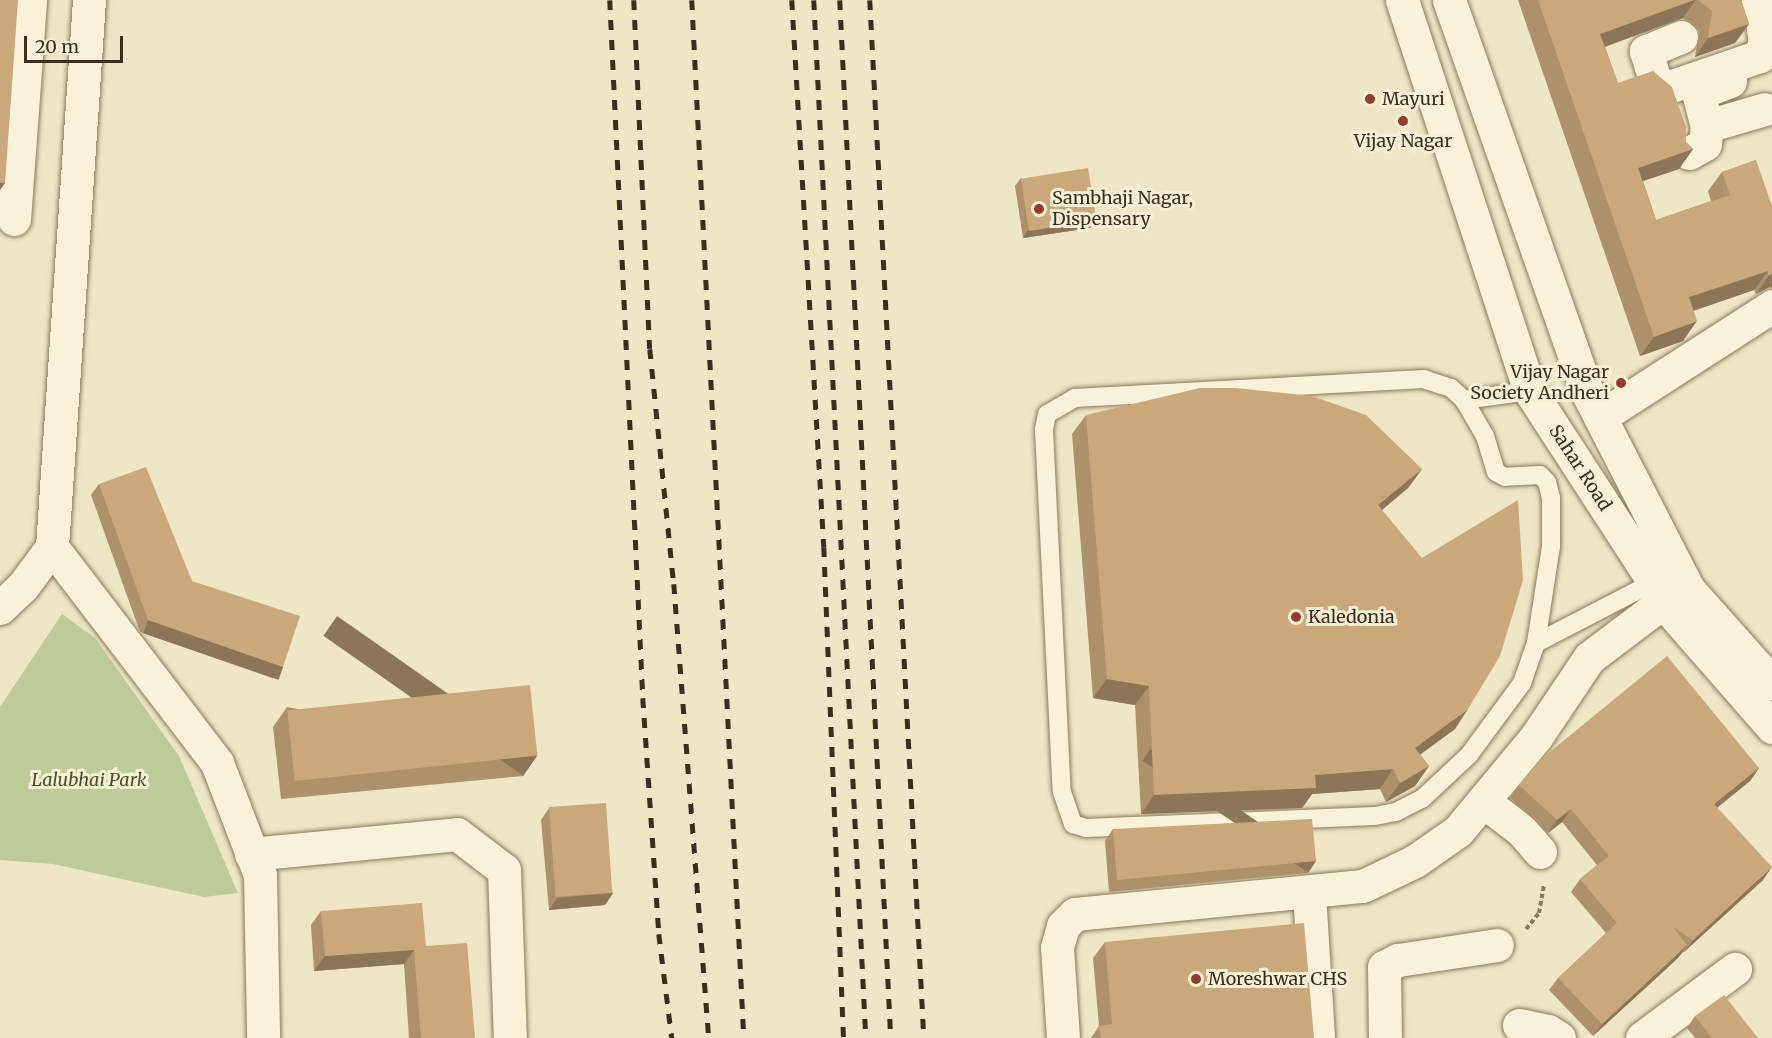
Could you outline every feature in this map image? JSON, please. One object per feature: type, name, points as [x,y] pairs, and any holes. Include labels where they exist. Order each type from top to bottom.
[{"type":"street","points":[[14,219],[13,53],[30,0]]},
{"type":"street","points":[[0,608],[23,586],[52,547],[89,0]]},
{"type":"street","name":"Sahar Road","points":[[1402,0],[1530,391],[1658,592],[1772,727]]},
{"type":"street","name":"Sahar Road","points":[[1449,0],[1586,390],[1689,590],[1772,684]]},
{"type":"street","points":[[1681,37],[1646,51],[1656,83],[1663,89],[1757,32]]},
{"type":"street","points":[[1707,126],[1768,121],[1757,32]]},
{"type":"street","points":[[1689,153],[1705,144],[1707,126],[1698,93],[1757,32]]},
{"type":"street","points":[[1600,417],[1772,306]]},
{"type":"street","points":[[52,547],[217,763],[260,875],[263,1038]]},
{"type":"street","points":[[1063,1038],[1057,947],[1063,926],[1074,914],[1363,886],[1415,861],[1458,831],[1536,736],[1589,658],[1658,592]]},
{"type":"street","points":[[1483,801],[1521,831],[1540,852]]},
{"type":"street","points":[[251,854],[458,834],[504,870],[510,1038]]},
{"type":"street","points":[[1309,893],[1318,1038]]},
{"type":"street","points":[[1385,1038],[1384,967],[1398,960],[1497,945]]},
{"type":"street","points":[[1660,1032],[1735,969]]},
{"type":"street","points":[[1519,1025],[1540,1029],[1559,1038]]},
{"type":"lane","points":[[1424,379],[1451,388],[1464,399],[1485,436],[1496,472],[1505,477],[1540,475],[1546,482],[1551,498],[1551,546],[1536,643],[1522,683],[1469,755],[1422,799],[1396,812],[1375,816],[1086,828],[1073,824],[1067,814],[1061,780],[1044,430],[1047,414],[1075,398],[1424,379]]},
{"type":"lane","points":[[1464,399],[1530,391]]},
{"type":"lane","points":[[1536,643],[1658,592]]},
{"type":"path","points":[[1497,945],[1521,933],[1539,913],[1546,875],[1540,852]]},
{"type":"green space","name":"Lalubhai Park","points":[[62,614],[95,638],[179,756],[238,893],[204,897],[53,864],[0,860],[0,707]]},
{"type":"building","points":[[0,0],[18,0],[5,183],[0,183]]},
{"type":"building","points":[[1538,0],[1694,0],[1600,34],[1618,83],[1653,71],[1672,87],[1686,127],[1686,142],[1693,149],[1638,168],[1656,220],[1730,195],[1722,172],[1756,160],[1772,206],[1772,273],[1769,275],[1768,271],[1689,297],[1697,321],[1654,337]]},
{"type":"building","points":[[1698,0],[1741,0],[1749,24],[1708,38],[1712,11]]},
{"type":"building","points":[[1088,168],[1096,220],[1029,231],[1021,179]]},
{"type":"building","name":"Kaledonia","points":[[1200,388],[1236,388],[1312,396],[1366,415],[1422,469],[1378,505],[1422,558],[1518,500],[1523,580],[1500,656],[1468,709],[1415,748],[1429,766],[1400,783],[1393,769],[1315,775],[1316,788],[1154,795],[1149,686],[1107,679],[1086,415]]},
{"type":"building","points":[[146,467],[192,581],[300,616],[283,667],[148,620],[99,484]]},
{"type":"building","points":[[1667,656],[1759,768],[1714,804],[1772,867],[1693,940],[1673,927],[1687,945],[1602,1024],[1558,978],[1617,923],[1580,879],[1609,856],[1571,809],[1557,820],[1519,785],[1540,760]]},
{"type":"building","points":[[530,685],[537,756],[295,781],[287,711]]},
{"type":"building","points":[[606,803],[612,893],[555,897],[549,807]]},
{"type":"building","points":[[1312,819],[1316,861],[1117,880],[1113,829]]},
{"type":"building","points":[[422,903],[426,946],[467,943],[475,1038],[421,1038],[414,950],[325,956],[321,911]]},
{"type":"building","points":[[1304,923],[1314,1038],[1101,1038],[1099,1026],[1112,1024],[1105,942]]},
{"type":"building","points":[[1724,995],[1758,1038],[1712,1038],[1695,1016]]},
{"type":"railway","points":[[610,0],[643,698],[659,934],[672,1038]]},
{"type":"railway","points":[[634,0],[650,349],[674,584],[709,1038]]},
{"type":"railway","points":[[692,0],[744,1038]]},
{"type":"railway","points":[[792,0],[824,547],[844,1038]]},
{"type":"railway","points":[[814,0],[866,1038]]},
{"type":"railway","points":[[840,0],[891,1038]]},
{"type":"railway","points":[[870,0],[924,1038]]},
{"type":"place","name":"Mayuri","points":[[1370,99]]},
{"type":"place","name":"Vijay Nagar","points":[[1403,121]]},
{"type":"place","name":"Sambhaji Nagar, Dispensary","points":[[1039,209]]},
{"type":"place","name":"Vijay Nagar Society Andheri","points":[[1621,383]]},
{"type":"place","name":"Kaledonia","points":[[1296,617]]},
{"type":"place","name":"Moreshwar CHS","points":[[1196,979]]}]
